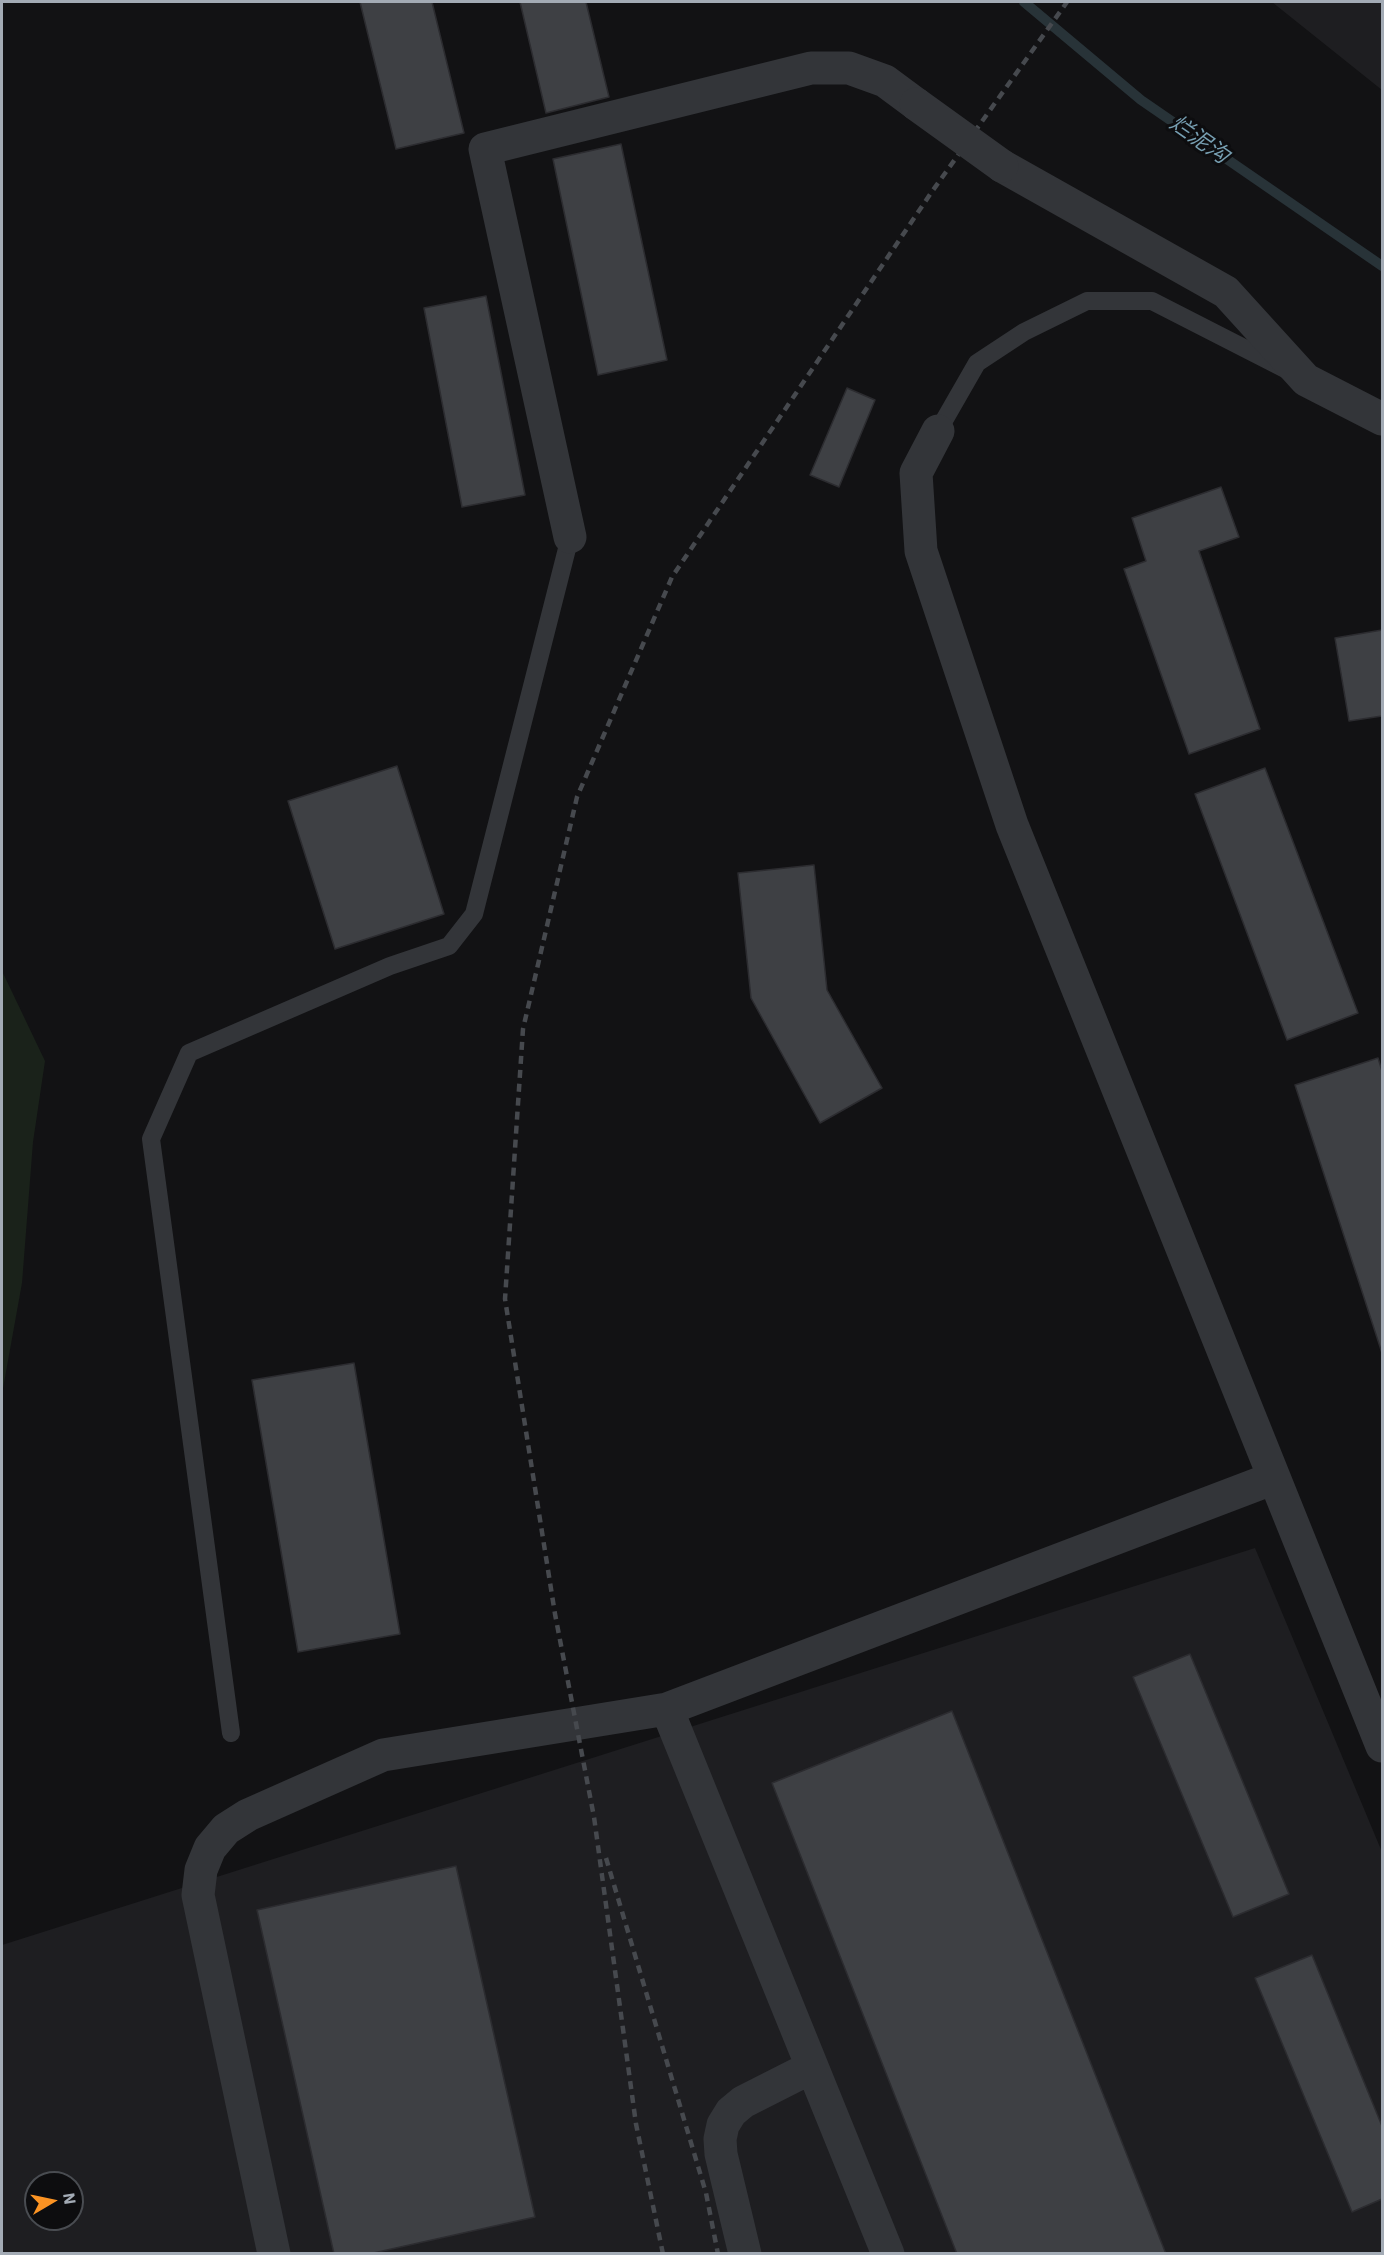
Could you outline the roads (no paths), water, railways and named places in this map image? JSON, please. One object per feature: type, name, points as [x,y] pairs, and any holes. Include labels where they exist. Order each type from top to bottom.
[{"type":"street","points":[[570,537],[485,149],[810,68],[849,68],[885,81],[1002,166],[1226,292],[1306,380],[1383,420]]},
{"type":"street","points":[[938,431],[916,473],[921,552],[1012,825],[1383,1746]]},
{"type":"street","points":[[274,2253],[198,1895],[201,1870],[210,1848],[226,1828],[248,1815],[383,1755],[667,1709],[1274,1478]]},
{"type":"street","points":[[667,1709],[888,2253]]},
{"type":"street","points":[[746,2253],[721,2154],[720,2139],[723,2125],[731,2112],[742,2103],[812,2067]]},
{"type":"lane","points":[[938,431],[977,363],[1024,332],[1087,301],[1152,301],[1306,380]]},
{"type":"lane","points":[[231,1733],[152,1139],[189,1053],[390,966],[449,946],[474,914],[570,537]]},
{"type":"waterway","name":"烂泥沟","points":[[1024,2],[1141,100],[1382,266]]},
{"type":"railway","points":[[663,2254],[636,2124],[594,1817],[555,1614],[505,1299],[523,1029],[577,797],[672,577],[931,193],[1067,2]]},
{"type":"railway","points":[[606,1858],[706,2193],[718,2254]]}]
